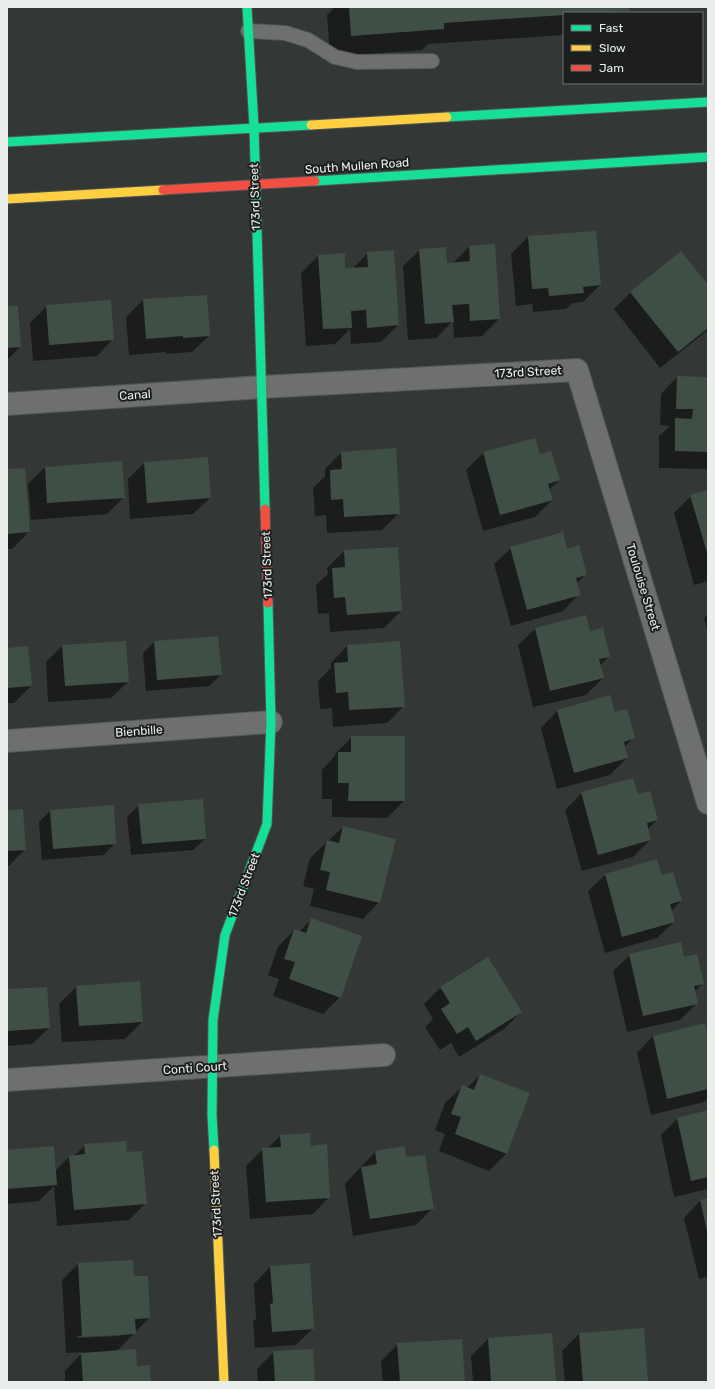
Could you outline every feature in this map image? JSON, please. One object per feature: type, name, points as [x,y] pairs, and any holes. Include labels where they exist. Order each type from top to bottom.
[{"type":"street","name":"173rd Street","points":[[224,1382],[212,1115],[213,1020],[225,935],[268,824],[271,722],[262,387],[254,184],[254,127],[247,7]]},
{"type":"street","points":[[7,142],[708,102]]},
{"type":"street","name":"South Mullen Road","points":[[7,199],[708,157]]},
{"type":"street","name":"173rd Street","points":[[262,387],[577,370]]},
{"type":"street","name":"Toulouise Street","points":[[577,370],[708,803]]},
{"type":"street","name":"Canal","points":[[7,404],[262,387]]},
{"type":"street","name":"Bienbille","points":[[7,741],[271,722]]},
{"type":"street","name":"Conti Court","points":[[7,1080],[384,1055]]},
{"type":"lane","points":[[248,31],[284,33],[308,40],[335,56],[357,62],[432,61]]},
{"type":"building","points":[[349,7],[629,7],[629,11],[563,12],[563,15],[444,23],[444,29],[351,36]]},
{"type":"building","points":[[596,231],[601,285],[583,287],[584,293],[549,296],[548,288],[532,289],[528,236]]},
{"type":"building","points":[[495,244],[500,319],[470,321],[469,304],[452,305],[454,322],[425,324],[419,249],[446,247],[447,263],[470,261],[469,246]]},
{"type":"building","points":[[394,250],[399,325],[367,328],[366,310],[351,311],[352,328],[323,329],[318,255],[345,253],[345,268],[368,267],[367,252]]},
{"type":"building","points":[[681,251],[708,285],[708,328],[678,352],[630,292]]},
{"type":"building","points":[[207,295],[210,336],[183,338],[183,336],[146,339],[143,299]]},
{"type":"building","points":[[111,300],[114,340],[49,345],[46,305]]},
{"type":"building","points":[[7,306],[18,306],[21,347],[7,348]]},
{"type":"building","points":[[677,376],[708,377],[708,452],[675,451],[675,418],[692,419],[693,409],[676,409]]},
{"type":"building","points":[[535,438],[540,454],[551,451],[560,480],[548,484],[553,500],[500,515],[483,452]]},
{"type":"building","points":[[396,448],[400,514],[344,517],[343,499],[331,500],[330,470],[342,469],[341,452]]},
{"type":"building","points":[[208,457],[211,498],[147,503],[144,462]]},
{"type":"building","points":[[122,461],[125,498],[47,503],[45,467]]},
{"type":"building","points":[[25,468],[30,532],[7,534],[7,469]]},
{"type":"building","points":[[708,490],[708,556],[690,495]]},
{"type":"building","points":[[563,532],[567,549],[579,545],[587,575],[576,578],[581,595],[527,610],[510,547]]},
{"type":"building","points":[[398,547],[402,611],[347,615],[345,597],[334,598],[332,568],[345,567],[344,550]]},
{"type":"building","points":[[586,615],[590,631],[603,628],[610,657],[599,659],[604,678],[550,691],[535,628]]},
{"type":"building","points":[[218,636],[222,675],[157,680],[154,641]]},
{"type":"building","points":[[126,641],[129,682],[65,686],[62,645]]},
{"type":"building","points":[[400,641],[405,707],[349,710],[348,692],[336,693],[334,663],[348,662],[347,645]]},
{"type":"building","points":[[28,646],[32,686],[7,688],[7,648]]},
{"type":"building","points":[[610,695],[615,712],[627,709],[635,738],[624,742],[628,758],[574,773],[557,710]]},
{"type":"building","points":[[351,736],[405,736],[405,801],[348,801],[349,783],[338,783],[338,752],[351,752]]},
{"type":"building","points":[[633,778],[638,794],[650,791],[658,820],[647,823],[651,840],[598,855],[581,792]]},
{"type":"building","points":[[203,799],[206,839],[142,844],[138,804]]},
{"type":"building","points":[[114,805],[116,844],[53,849],[50,810]]},
{"type":"building","points":[[23,809],[26,850],[7,851],[7,810]]},
{"type":"building","points":[[343,826],[396,839],[380,903],[326,890],[330,872],[320,870],[327,840],[339,843]]},
{"type":"building","points":[[657,859],[662,875],[673,872],[682,901],[670,904],[675,922],[622,937],[605,874]]},
{"type":"building","points":[[311,918],[362,936],[341,998],[289,979],[295,962],[284,959],[294,929],[306,933]]},
{"type":"building","points":[[681,942],[684,957],[697,954],[704,984],[694,986],[698,1004],[643,1016],[629,954]]},
{"type":"building","points":[[488,957],[522,1012],[476,1041],[468,1027],[457,1034],[441,1009],[450,1003],[440,987]]},
{"type":"building","points":[[140,981],[143,1022],[79,1026],[76,986]]},
{"type":"building","points":[[47,987],[50,1028],[7,1031],[7,989]]},
{"type":"building","points":[[705,1023],[708,1036],[708,1089],[667,1099],[653,1036]]},
{"type":"building","points":[[480,1074],[530,1093],[507,1154],[455,1134],[461,1117],[451,1114],[462,1085],[474,1090]]},
{"type":"building","points":[[708,1110],[708,1177],[691,1181],[677,1118]]},
{"type":"building","points":[[310,1133],[311,1146],[327,1144],[330,1198],[266,1202],[262,1148],[281,1147],[280,1135]]},
{"type":"building","points":[[126,1141],[127,1152],[142,1151],[147,1204],[74,1210],[69,1156],[85,1154],[84,1144]]},
{"type":"building","points":[[54,1146],[57,1185],[7,1189],[7,1150]]},
{"type":"building","points":[[405,1146],[406,1157],[425,1155],[434,1209],[370,1219],[361,1167],[377,1164],[375,1151]]},
{"type":"building","points":[[708,1198],[708,1231],[707,1231],[700,1200]]},
{"type":"building","points":[[133,1260],[134,1276],[148,1276],[150,1318],[135,1319],[136,1334],[82,1337],[78,1263]]},
{"type":"building","points":[[310,1263],[314,1329],[272,1332],[270,1304],[273,1303],[270,1266]]},
{"type":"building","points":[[644,1328],[648,1382],[583,1382],[579,1333]]},
{"type":"building","points":[[552,1333],[556,1382],[491,1382],[488,1338]]},
{"type":"building","points":[[462,1339],[465,1382],[400,1382],[397,1343]]},
{"type":"building","points":[[136,1349],[137,1366],[150,1365],[151,1382],[83,1382],[81,1353]]},
{"type":"building","points":[[313,1349],[315,1382],[275,1382],[273,1351]]},
{"type":"traffic: fast","points":[[247,7],[254,127],[265,509]]},
{"type":"traffic: fast","points":[[447,117],[708,102]]},
{"type":"traffic: fast","points":[[7,142],[311,125]]},
{"type":"traffic: fast","points":[[315,181],[708,157]]},
{"type":"traffic: fast","points":[[214,1150],[212,1115],[213,1020],[225,935],[267,824],[271,722],[268,603]]},
{"type":"traffic: slow","points":[[311,125],[447,117]]},
{"type":"traffic: slow","points":[[7,199],[163,190]]},
{"type":"traffic: slow","points":[[214,1150],[224,1382]]},
{"type":"traffic: jam","points":[[163,190],[315,181]]},
{"type":"traffic: jam","points":[[265,509],[268,603]]}]
